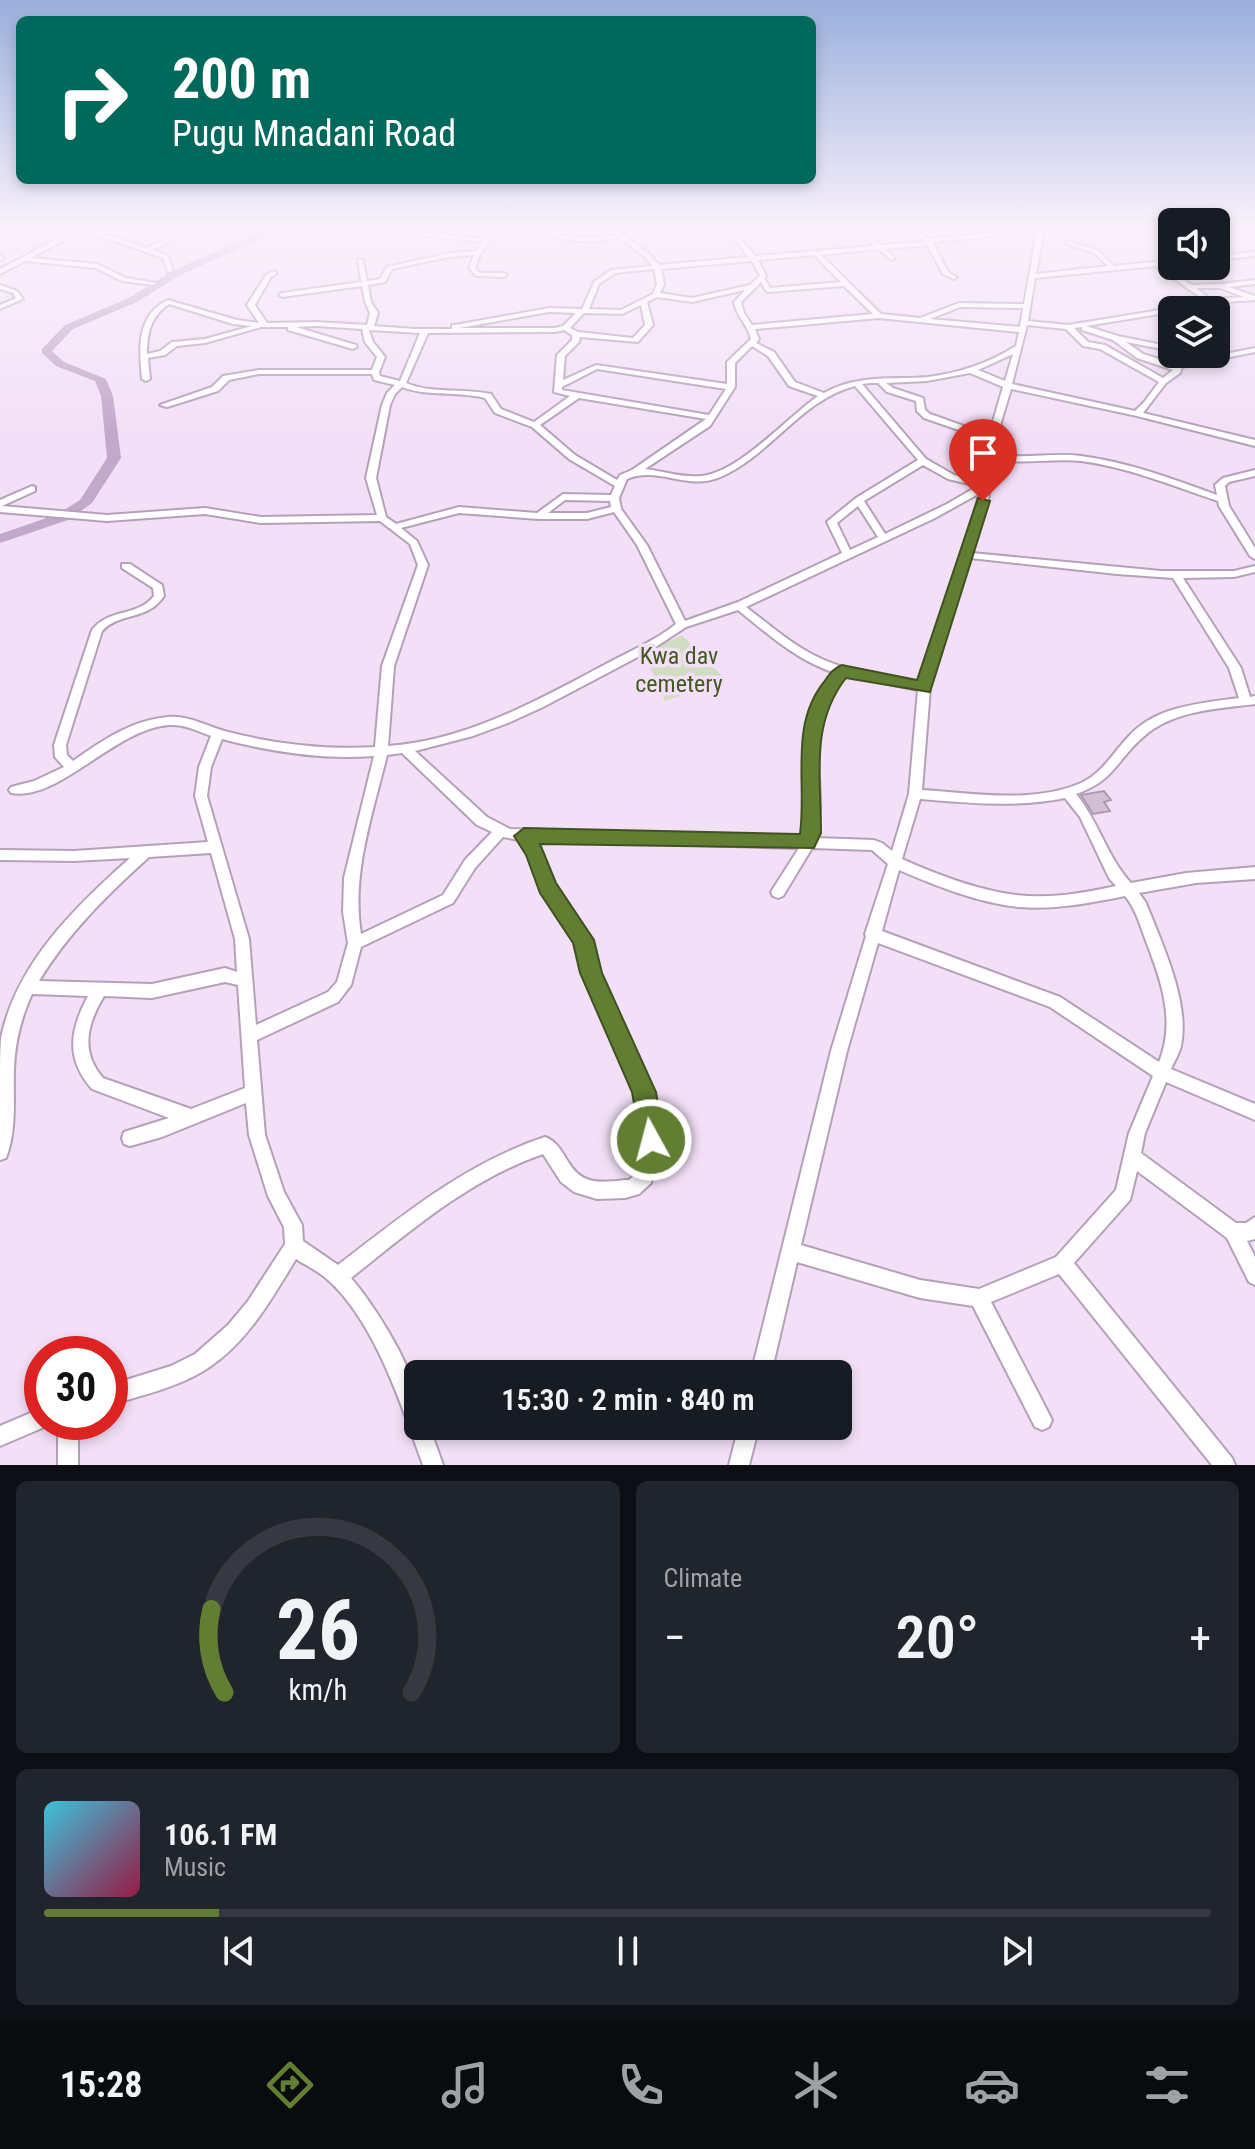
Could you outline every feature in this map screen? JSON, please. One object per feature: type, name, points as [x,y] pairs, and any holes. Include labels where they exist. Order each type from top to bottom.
[{"type":"street","points":[[0,307],[20,299],[17,295]]},
{"type":"street","points":[[257,295],[251,307],[264,325]]},
{"type":"street","points":[[367,295],[374,313],[368,327],[369,342],[381,357],[375,372],[377,378],[389,378],[421,391],[467,391],[488,396],[498,411],[535,425],[566,452],[618,484]]},
{"type":"street","points":[[565,328],[584,311],[591,295]]},
{"type":"street","points":[[622,312],[655,295]]},
{"type":"street","points":[[659,295],[692,300],[712,295]]},
{"type":"street","points":[[682,625],[642,545],[615,504],[618,484],[695,435],[712,418],[731,387],[731,362],[751,343],[755,334],[737,311],[737,302],[742,295]]},
{"type":"street","points":[[858,295],[879,316]]},
{"type":"street","points":[[764,1360],[839,1051],[915,794],[924,688],[986,485],[992,439],[1019,347],[1028,295]]},
{"type":"street","points":[[1230,300],[1255,298]]},
{"type":"street","points":[[146,379],[142,338],[160,307],[168,302],[264,325],[425,331],[565,328],[576,334],[635,340],[648,327],[644,303]]},
{"type":"street","points":[[923,319],[959,305],[1026,306]]},
{"type":"street","points":[[442,331],[521,314],[584,311],[646,314]]},
{"type":"street","points":[[750,327],[879,316],[1023,327],[1068,327],[1158,311]]},
{"type":"street","points":[[143,357],[162,353],[175,344],[208,341],[264,325]]},
{"type":"street","points":[[289,326],[318,339],[353,347]]},
{"type":"street","points":[[1078,326],[1158,346]]},
{"type":"street","points":[[1068,327],[1086,344],[1103,348],[1161,380]]},
{"type":"street","points":[[382,518],[372,469],[386,405],[391,393],[402,384],[425,331]]},
{"type":"street","points":[[576,334],[575,343],[559,361],[558,392],[712,418]]},
{"type":"street","points":[[1116,338],[1140,356],[1158,362]]},
{"type":"street","points":[[751,343],[771,354],[792,384],[826,396]]},
{"type":"street","points":[[636,471],[686,479],[715,476],[742,462],[805,408],[826,396],[857,383],[929,379],[970,370],[1019,347]]},
{"type":"street","points":[[1230,355],[1255,350]]},
{"type":"street","points":[[560,385],[596,367],[731,387]]},
{"type":"street","points":[[1137,414],[1152,400],[1161,380],[1177,371],[1176,368]]},
{"type":"street","points":[[970,370],[1009,386],[1255,443]]},
{"type":"street","points":[[164,405],[215,389],[226,378],[259,372],[375,372]]},
{"type":"street","points":[[879,380],[890,390],[920,400],[921,411],[927,416],[992,439]]},
{"type":"street","points":[[857,383],[923,461],[951,477],[986,485]]},
{"type":"street","points":[[535,425],[576,396]]},
{"type":"street","points":[[991,456],[1009,460],[1056,457],[1095,461],[1221,499]]},
{"type":"street","points":[[848,555],[832,522],[859,500],[923,461]]},
{"type":"street","points":[[1255,473],[1221,481],[1221,499],[1255,556]]},
{"type":"street","points":[[15,790],[52,781],[131,730],[151,724],[185,721],[218,734],[288,748],[381,753],[407,751],[452,740],[555,697],[682,625],[739,606],[944,510],[986,485]]},
{"type":"street","points":[[0,506],[32,489]]},
{"type":"street","points":[[543,516],[563,497],[615,504]]},
{"type":"street","points":[[859,500],[883,538]]},
{"type":"street","points":[[396,527],[459,510],[587,516],[615,504]]},
{"type":"street","points":[[0,506],[107,518],[205,511],[261,520],[382,518],[414,543],[423,565],[388,666],[381,753],[351,878],[350,912],[355,943],[343,987],[333,997],[251,1035]]},
{"type":"street","points":[[967,555],[1175,573],[1240,574],[1255,569]]},
{"type":"street","points":[[71,766],[61,757],[60,745],[97,630],[111,617],[146,609],[159,596],[158,587],[126,566]]},
{"type":"street","points":[[915,794],[1013,799],[1068,793],[1090,785],[1149,726],[1192,710],[1251,701],[1235,668],[1175,573]]},
{"type":"street","points":[[739,606],[812,660],[842,671],[880,676],[924,688]]},
{"type":"street","points":[[778,892],[811,833],[812,729],[822,697],[842,671]]},
{"type":"street","points":[[128,1389],[174,1375],[202,1361],[235,1332],[255,1308],[294,1246],[293,1225],[277,1196],[257,1135],[242,939],[201,796],[202,777],[218,734]]},
{"type":"street","points":[[407,751],[482,821],[500,832],[524,836],[874,845],[883,849],[893,861],[1010,900],[1065,900],[1177,879],[1255,873]]},
{"type":"street","points":[[791,1251],[920,1289],[979,1298],[1062,1263],[1124,1194],[1137,1133],[1175,1034],[1172,992],[1139,903],[1112,870],[1085,814],[1068,793]]},
{"type":"street","points":[[355,943],[448,899],[470,864],[500,832]]},
{"type":"street","points":[[338,1276],[436,1201],[528,1149],[545,1145],[551,1148],[568,1178],[581,1188],[633,1188],[645,1177],[652,1131],[644,1092],[591,973],[583,940],[547,887],[535,852],[524,836]]},
{"type":"street","points":[[0,855],[74,856],[214,847]]},
{"type":"street","points":[[0,1152],[7,1121],[8,1039],[26,987],[81,915],[145,852]]},
{"type":"street","points":[[872,934],[1055,1002],[1162,1073],[1255,1112]]},
{"type":"street","points":[[26,987],[99,991],[170,989],[225,975],[243,980]]},
{"type":"street","points":[[99,991],[81,1037],[80,1060],[86,1073],[98,1084],[192,1118]]},
{"type":"street","points":[[130,1138],[192,1118],[252,1093]]},
{"type":"street","points":[[1134,1158],[1233,1232],[1255,1276]]},
{"type":"street","points":[[1233,1232],[1250,1232],[1255,1226]]},
{"type":"street","points":[[294,1246],[338,1276],[392,1360],[404,1388]]},
{"type":"street","points":[[1062,1263],[1225,1465]]},
{"type":"street","points":[[979,1298],[1042,1420]]},
{"type":"street","points":[[0,1436],[24,1426]]},
{"type":"street","points":[[68,1440],[68,1465]]},
{"type":"street","points":[[424,1440],[433,1465]]},
{"type":"street","points":[[739,1465],[745,1440]]},
{"type":"green space","name":"Kwa dav cemetery","points":[[682,635],[726,680],[665,701],[644,653]]},
{"type":"building","points":[[1104,791],[1111,800],[1104,802],[1110,811],[1093,814],[1081,795]]},
{"type":"waterway","points":[[0,539],[63,517],[85,503],[114,458],[107,396],[100,379],[60,364],[46,351],[69,327],[140,295]]},
{"type":"route","points":[[651,1140],[644,1092],[591,973],[583,940],[547,887],[535,852],[524,836],[768,839],[807,843],[811,833],[812,729],[822,697],[842,671],[880,676],[924,688],[944,616],[983,501]]}]
